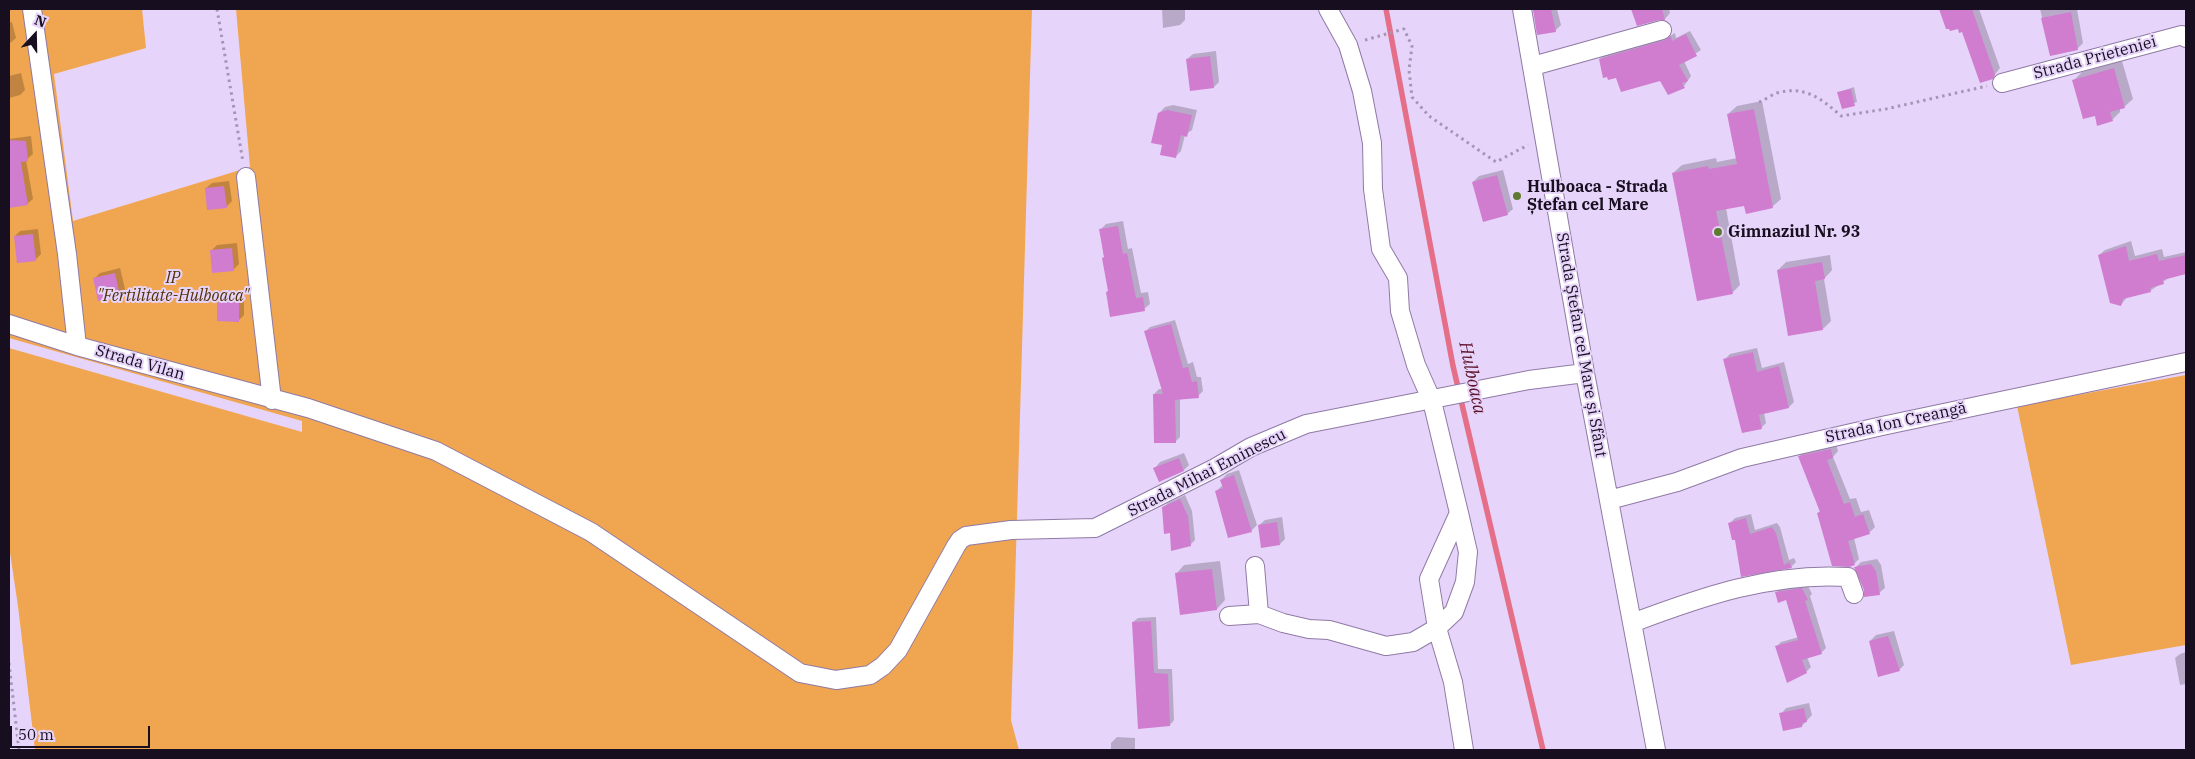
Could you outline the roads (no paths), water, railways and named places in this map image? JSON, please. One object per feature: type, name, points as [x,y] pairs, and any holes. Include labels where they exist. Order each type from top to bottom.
[{"type":"street","points":[[32,9],[68,254],[77,346]]},
{"type":"street","points":[[1229,616],[1259,614],[1310,629],[1329,630],[1386,646],[1413,642],[1437,628],[1454,612],[1465,582],[1468,552],[1439,399],[1416,364],[1400,311],[1398,278],[1381,249],[1373,189],[1372,143],[1362,91],[1348,45],[1328,9]]},
{"type":"street","name":"Strada Ștefan cel Mare și Sfânt","points":[[1522,9],[1584,373],[1656,750]]},
{"type":"street","points":[[1533,66],[1662,30]]},
{"type":"street","name":"Strada Prieteniei","points":[[2002,83],[2182,35],[2186,38]]},
{"type":"street","points":[[246,177],[272,400]]},
{"type":"street","name":"Strada Vilan","points":[[9,324],[77,346],[272,400],[308,408],[436,451],[591,532],[800,673],[819,678],[836,680],[856,678],[870,675],[883,666],[898,650],[960,540],[966,536],[1011,530]]},
{"type":"street","name":"Strada Ion Creangă","points":[[1609,500],[1676,482],[1742,458],[1882,426],[2186,362]]},
{"type":"street","name":"Strada Mihai Eminescu","points":[[1011,530],[1095,528],[1215,468],[1251,447],[1306,424],[1529,380],[1584,373]]},
{"type":"street","points":[[1459,512],[1429,579],[1437,628],[1453,682],[1464,750]]},
{"type":"street","points":[[1254,566],[1259,614]]},
{"type":"street","points":[[1632,623],[1723,591],[1786,578],[1827,575],[1848,576],[1854,594]]},
{"type":"waterway","name":"Hulboaca","points":[[1386,9],[1453,366],[1543,750]]},
{"type":"place","name":"Hulboaca - Strada Ștefan cel Mare","points":[[1517,196]]},
{"type":"place","name":"Gimnaziul Nr. 93","points":[[1718,232]]},
{"type":"park label","name":"IP \"Fertilitate-Hulboaca\"","points":[[173,287]]}]
